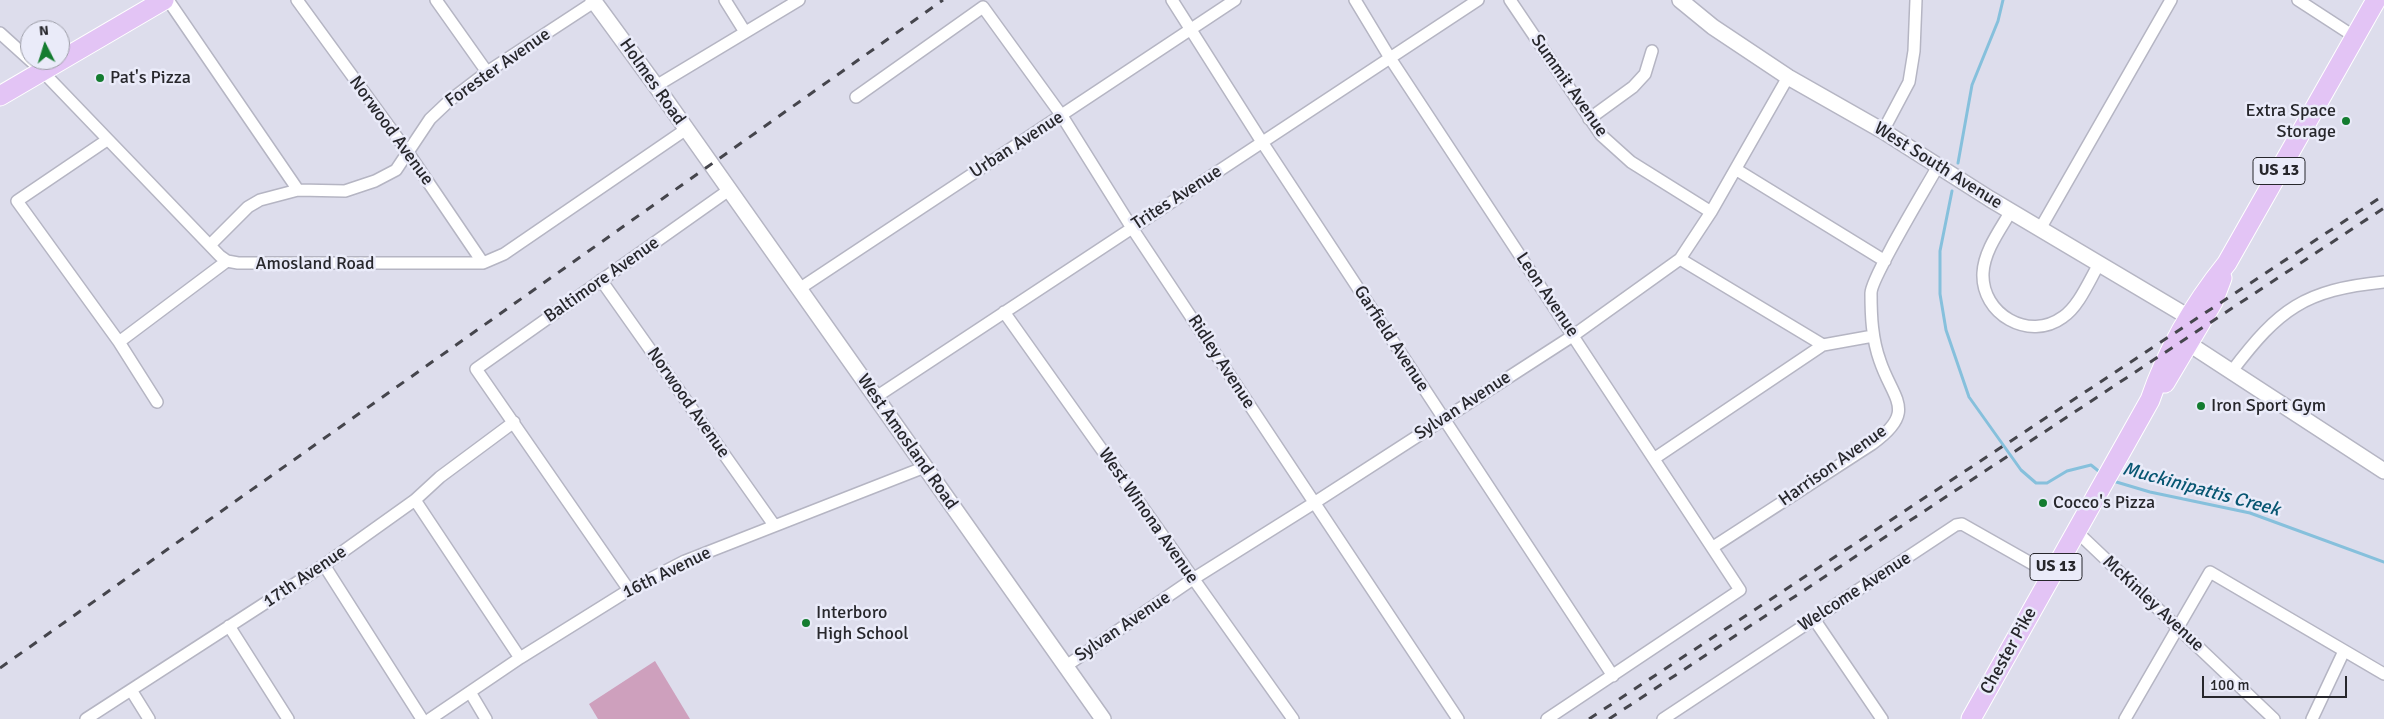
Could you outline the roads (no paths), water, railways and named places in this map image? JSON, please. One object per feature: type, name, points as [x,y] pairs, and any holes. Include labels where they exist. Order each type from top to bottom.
[{"type":"main road","points":[[0,96],[164,0]]},
{"type":"main road","name":"Chester Pike","points":[[1971,719],[2150,400],[2170,376],[2184,340],[2195,321],[2201,296],[2227,263],[2376,0]]},
{"type":"street","points":[[168,0],[298,190]]},
{"type":"street","name":"Norwood Avenue","points":[[297,0],[407,151],[483,263]]},
{"type":"street","points":[[436,0],[487,72]]},
{"type":"street","points":[[725,0],[745,32]]},
{"type":"street","points":[[656,86],[799,0]]},
{"type":"street","name":"Garfield Avenue","points":[[1172,0],[1192,28],[1262,142],[1613,676]]},
{"type":"street","name":"Urban Avenue","points":[[799,289],[1235,0]]},
{"type":"street","name":"Leon Avenue","points":[[1355,0],[1390,58],[1655,458],[1740,590],[1613,676]]},
{"type":"street","name":"Trites Avenue","points":[[876,398],[1478,0]]},
{"type":"street","name":"Summit Avenue","points":[[1510,0],[1601,136],[1631,162],[1711,212]]},
{"type":"street","name":"West South Avenue","points":[[1680,0],[1713,27],[1788,77],[1883,131],[2040,229],[2195,321]]},
{"type":"street","points":[[1883,131],[1909,82],[1914,51],[1916,0]]},
{"type":"street","points":[[2040,229],[2171,0]]},
{"type":"street","points":[[2298,0],[2355,37]]},
{"type":"street","name":"Forester Avenue","points":[[210,245],[248,207],[260,200],[298,190],[345,192],[375,182],[396,170],[430,119],[449,100],[487,72],[593,1]]},
{"type":"street","name":"Holmes Road","points":[[593,1],[711,165]]},
{"type":"street","name":"Ridley Avenue","points":[[856,97],[983,7],[1062,116],[1132,228],[1458,719]]},
{"type":"street","points":[[0,33],[42,71],[107,140],[227,261],[119,342]]},
{"type":"street","points":[[1589,119],[1633,87],[1645,74],[1652,51]]},
{"type":"street","name":"Sylvan Avenue","points":[[1066,666],[1193,579],[1574,335],[1680,259],[1736,170],[1788,77]]},
{"type":"street","name":"Amosland Road","points":[[227,261],[259,264],[483,263],[504,254],[685,130]]},
{"type":"street","points":[[107,140],[17,201],[119,342],[157,402]]},
{"type":"street","name":"West Amosland Road","points":[[711,165],[1103,719]]},
{"type":"street","name":"Harrison Avenue","points":[[1713,547],[1872,444],[1892,427],[1898,414],[1897,396],[1880,361],[1873,336],[1871,290],[1938,166]]},
{"type":"street","points":[[1736,170],[1885,261]]},
{"type":"street","name":"Baltimore Avenue","points":[[514,422],[476,369],[729,190]]},
{"type":"street","points":[[2011,211],[1993,243],[1984,264],[1983,274],[1987,299],[1998,313],[2012,322],[2026,326],[2040,326],[2064,317],[2077,301],[2099,264]]},
{"type":"street","points":[[1680,259],[1823,345]]},
{"type":"street","name":"Norwood Avenue","points":[[601,280],[774,525]]},
{"type":"street","points":[[2232,371],[2262,333],[2296,306],[2334,290],[2384,282]]},
{"type":"street","name":"West Winona Avenue","points":[[1004,312],[1293,719]]},
{"type":"street","points":[[1655,458],[1823,345],[1873,336]]},
{"type":"street","points":[[2184,340],[2384,471]]},
{"type":"street","points":[[514,422],[629,590]]},
{"type":"street","name":"17th Avenue","points":[[86,719],[324,565],[415,500],[440,477],[514,422]]},
{"type":"street","name":"16th Avenue","points":[[430,719],[520,658],[629,590],[684,561],[925,467]]},
{"type":"street","points":[[415,500],[520,658]]},
{"type":"street","name":"Welcome Avenue","points":[[1663,719],[1956,525],[1962,524],[2052,575]]},
{"type":"street","name":"McKinley Avenue","points":[[2076,531],[2274,719]]},
{"type":"street","points":[[324,565],[422,719]]},
{"type":"street","points":[[2125,719],[2177,626],[2210,572],[2384,674]]},
{"type":"street","points":[[1814,619],[1882,719]]},
{"type":"street","points":[[229,626],[288,719]]},
{"type":"street","points":[[2312,719],[2344,651]]},
{"type":"street","points":[[1547,719],[1613,676]]},
{"type":"street","points":[[131,690],[150,719]]},
{"type":"street","points":[[470,692],[486,719]]},
{"type":"waterway","name":"Muckinipattis Creek","points":[[1958,163],[1972,85],[1998,21],[2003,0]]},
{"type":"waterway","name":"Muckinipattis Creek","points":[[1952,191],[1940,251],[1940,294],[1946,330],[1969,397],[2021,470],[2036,483],[2047,483],[2067,471],[2091,465],[2101,473]]},
{"type":"waterway","name":"Muckinipattis Creek","points":[[2113,481],[2150,492],[2250,513],[2384,562]]},
{"type":"railway","points":[[0,668],[943,0]]},
{"type":"railway","points":[[1589,719],[2384,195]]},
{"type":"railway","points":[[1609,719],[2384,208]]},
{"type":"place","name":"Pat's Pizza","points":[[100,78]]},
{"type":"place","name":"Extra Space Storage","points":[[2346,121]]},
{"type":"place","name":"Iron Sport Gym","points":[[2201,406]]},
{"type":"place","name":"Cocco's Pizza","points":[[2043,503]]},
{"type":"place","name":"Interboro High School","points":[[806,623]]}]
